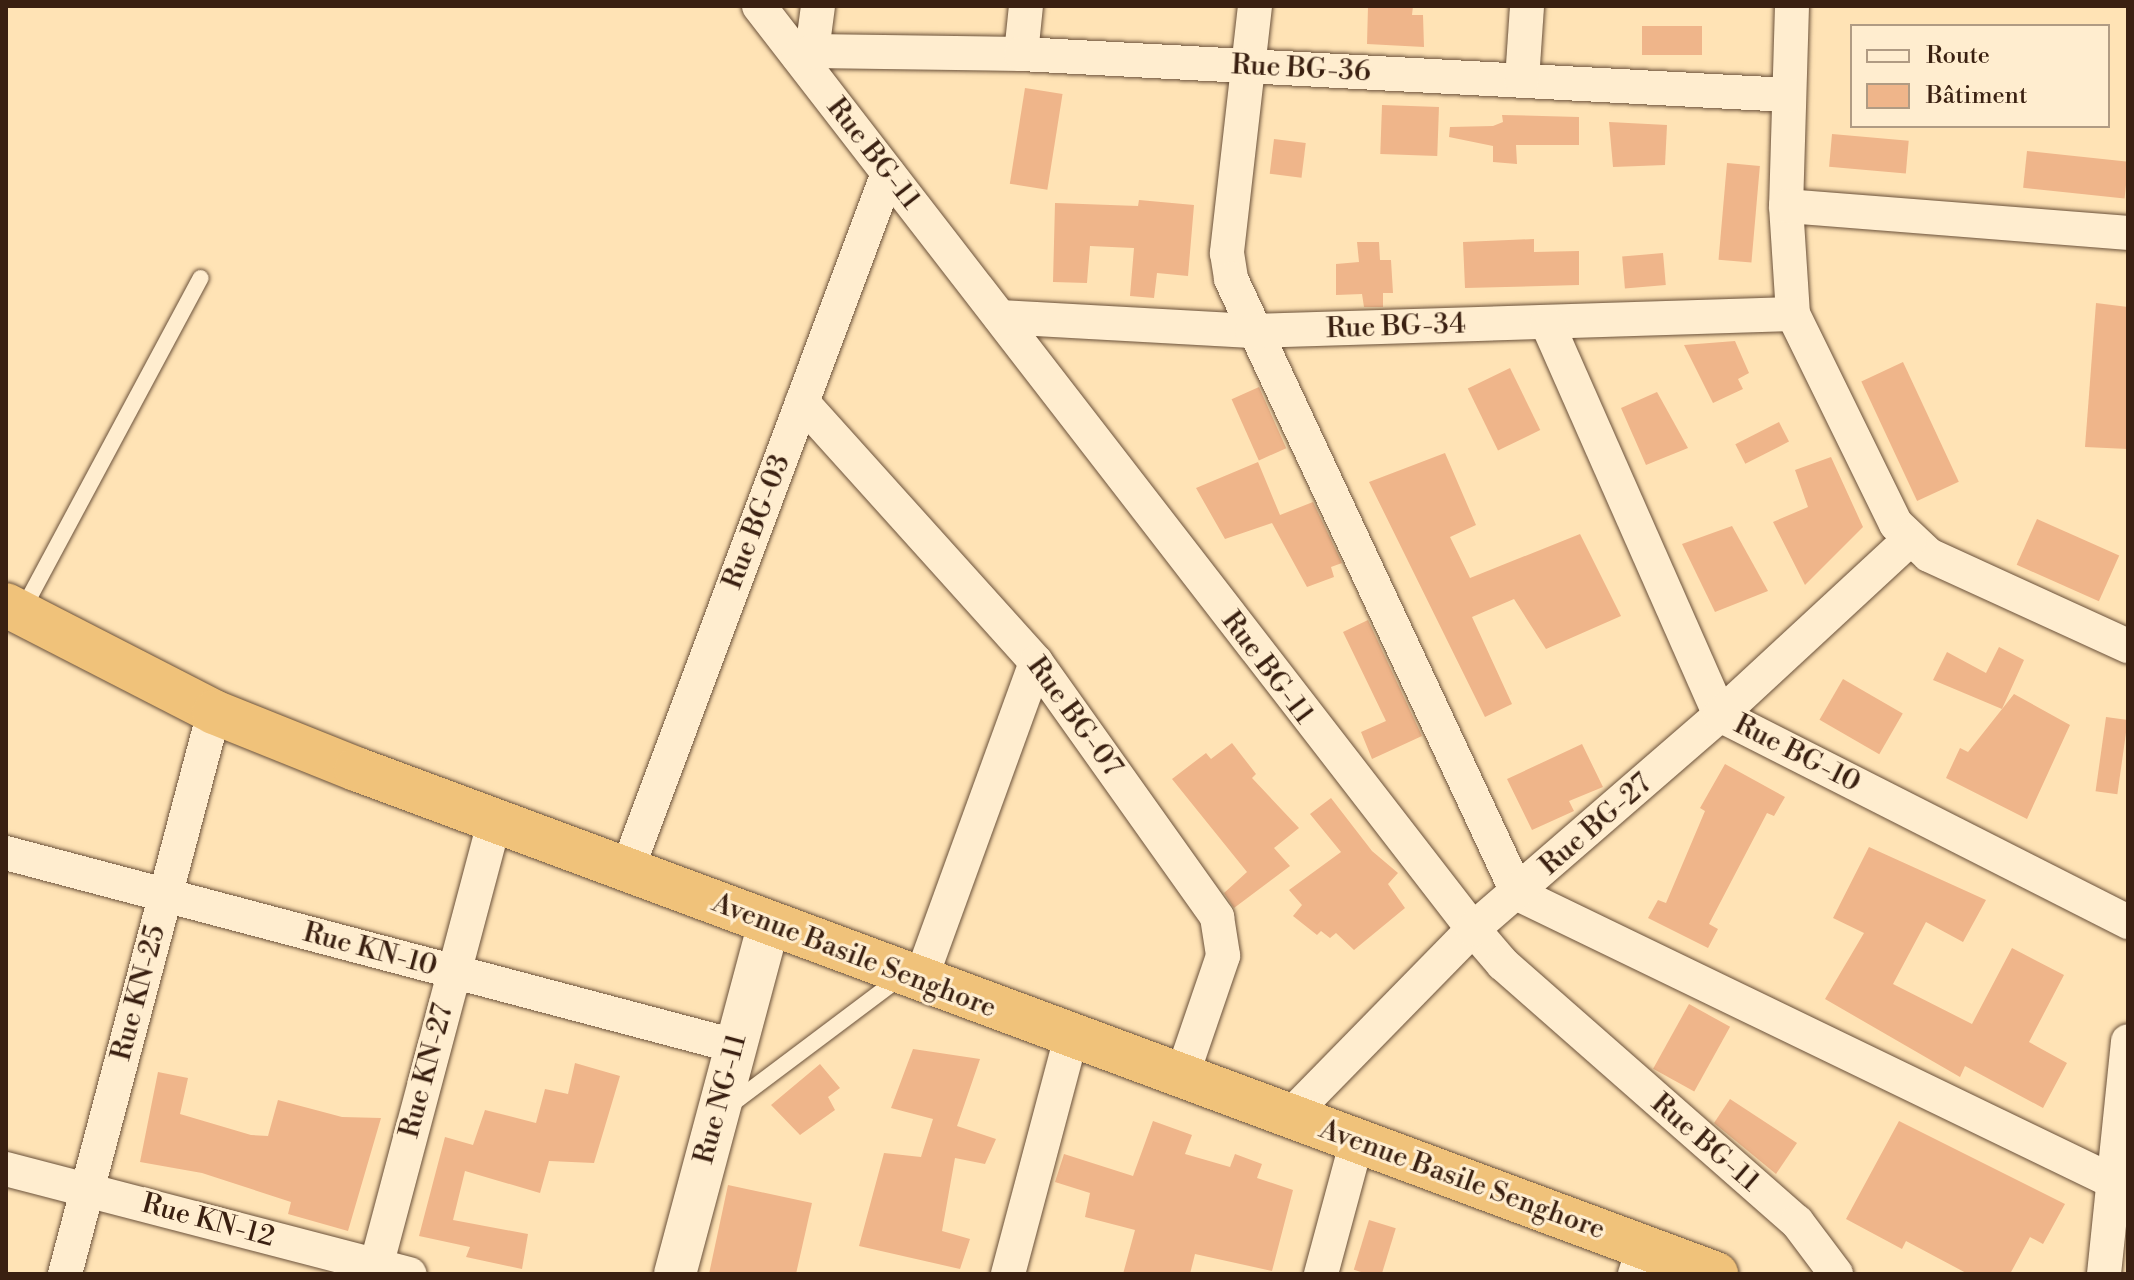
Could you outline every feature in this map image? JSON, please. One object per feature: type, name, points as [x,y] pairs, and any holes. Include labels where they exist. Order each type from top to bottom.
[{"type":"highway","name":"Avenue Basile Senghore","points":[[13,610],[214,712],[494,822],[1181,1079],[1357,1141],[1640,1261],[1716,1274]]},
{"type":"street","name":"Rue BG-11","points":[[759,6],[805,54],[888,173],[1473,929],[1503,964],[1797,1222],[1836,1274]]},
{"type":"street","points":[[805,54],[818,6]]},
{"type":"street","points":[[1021,54],[1026,6]]},
{"type":"street","points":[[1255,6],[1227,253],[1252,331],[1518,894],[2122,1184]]},
{"type":"street","points":[[1522,80],[1527,6]]},
{"type":"street","points":[[1792,6],[1786,206],[1793,314],[1896,524],[1909,540],[1929,555],[2128,646]]},
{"type":"street","name":"Rue BG-36","points":[[805,54],[1021,54],[1789,95]]},
{"type":"street","name":"Rue BG-03","points":[[627,870],[888,173]]},
{"type":"street","points":[[1786,206],[2128,233]]},
{"type":"street","name":"Rue BG-34","points":[[1000,317],[1252,331],[1793,314]]},
{"type":"street","name":"Rue BG-10","points":[[1547,323],[1720,715],[2128,922]]},
{"type":"street","name":"Rue BG-07","points":[[802,402],[1036,662],[1217,917],[1223,956],[1181,1079]]},
{"type":"street","name":"Rue BG-27","points":[[1290,1116],[1473,929],[1518,894],[1720,715],[1909,540]]},
{"type":"street","points":[[912,978],[1036,662]]},
{"type":"street","name":"Rue KN-25","points":[[65,1274],[214,712]]},
{"type":"street","name":"Rue KN-27","points":[[375,1270],[494,822]]},
{"type":"street","name":"Rue KN-10","points":[[6,853],[735,1046]]},
{"type":"street","name":"Rue NG-11","points":[[675,1274],[769,924]]},
{"type":"street","points":[[1008,1274],[1071,1038]]},
{"type":"street","points":[[2104,1274],[2122,1184],[2128,1041]]},
{"type":"street","points":[[1321,1274],[1357,1141]]},
{"type":"street","name":"Rue KN-12","points":[[6,1169],[375,1270],[410,1274]]},
{"type":"lane","points":[[13,610],[201,278]]},
{"type":"lane","points":[[717,1114],[912,978]]},
{"type":"building","points":[[1368,6],[1413,6],[1412,15],[1423,15],[1424,47],[1367,44]]},
{"type":"building","points":[[1642,26],[1702,26],[1702,55],[1642,55]]},
{"type":"building","points":[[1025,88],[1063,94],[1047,190],[1010,184]]},
{"type":"building","points":[[1382,105],[1439,107],[1437,156],[1380,154]]},
{"type":"building","points":[[1502,115],[1579,117],[1579,145],[1516,145],[1517,164],[1493,162],[1493,146],[1449,137],[1450,127],[1493,126],[1503,122]]},
{"type":"building","points":[[1609,122],[1667,125],[1665,165],[1613,167]]},
{"type":"building","points":[[1832,134],[1909,141],[1906,174],[1829,167]]},
{"type":"building","points":[[1274,139],[1306,143],[1301,178],[1270,174]]},
{"type":"building","points":[[2027,151],[2128,162],[2125,198],[2023,188]]},
{"type":"building","points":[[1727,163],[1760,166],[1751,263],[1719,260]]},
{"type":"building","points":[[1139,200],[1194,205],[1188,276],[1157,273],[1154,298],[1130,296],[1134,248],[1090,246],[1087,283],[1053,282],[1055,203],[1138,206]]},
{"type":"building","points":[[1534,239],[1534,252],[1579,251],[1579,285],[1465,288],[1463,242]]},
{"type":"building","points":[[1357,242],[1379,242],[1380,260],[1391,260],[1393,293],[1383,293],[1383,307],[1364,307],[1362,294],[1336,295],[1336,264],[1359,262]]},
{"type":"building","points":[[1663,253],[1666,285],[1625,288],[1622,257]]},
{"type":"building","points":[[2096,303],[2128,307],[2128,449],[2085,447]]},
{"type":"building","points":[[1735,341],[1749,373],[1738,379],[1743,389],[1713,403],[1684,345]]},
{"type":"building","points":[[1903,362],[1959,482],[1917,501],[1861,381]]},
{"type":"building","points":[[1510,368],[1540,430],[1498,451],[1468,389]]},
{"type":"building","points":[[1259,387],[1286,448],[1259,460],[1232,399]]},
{"type":"building","points":[[1657,392],[1688,448],[1646,465],[1621,408]]},
{"type":"building","points":[[1779,422],[1789,442],[1745,464],[1735,444]]},
{"type":"building","points":[[1445,453],[1476,525],[1450,537],[1470,578],[1580,534],[1621,616],[1546,649],[1514,599],[1472,617],[1512,704],[1485,717],[1369,482]]},
{"type":"building","points":[[1831,457],[1863,527],[1805,585],[1773,522],[1808,507],[1795,470]]},
{"type":"building","points":[[1258,462],[1280,515],[1313,502],[1342,563],[1331,567],[1334,577],[1307,587],[1272,523],[1225,539],[1196,488]]},
{"type":"building","points":[[2037,519],[2119,556],[2099,601],[2017,565]]},
{"type":"building","points":[[1732,526],[1768,591],[1715,612],[1682,544]]},
{"type":"building","points":[[1368,620],[1422,736],[1372,759],[1361,732],[1386,721],[1343,632]]},
{"type":"building","points":[[1999,647],[2024,660],[2002,709],[1933,680],[1947,652],[1986,673]]},
{"type":"building","points":[[1843,679],[1903,713],[1879,754],[1820,720]]},
{"type":"building","points":[[2014,694],[2070,725],[2027,819],[1946,778],[1960,748],[1968,752]]},
{"type":"building","points":[[2106,717],[2128,720],[2117,794],[2096,791]]},
{"type":"building","points":[[1232,743],[1256,774],[1252,778],[1299,828],[1274,848],[1290,866],[1234,908],[1224,893],[1247,872],[1172,779],[1206,753],[1211,759]]},
{"type":"building","points":[[1582,744],[1603,787],[1569,801],[1574,811],[1532,830],[1507,779]]},
{"type":"building","points":[[1725,764],[1785,797],[1774,816],[1767,813],[1709,924],[1718,929],[1708,948],[1648,918],[1658,900],[1666,903],[1705,811],[1700,808]]},
{"type":"building","points":[[1331,798],[1372,851],[1398,873],[1388,884],[1405,908],[1354,950],[1336,933],[1330,938],[1321,931],[1317,935],[1293,916],[1302,905],[1289,890],[1341,852],[1310,814]]},
{"type":"building","points":[[1869,847],[1986,900],[1963,942],[1926,922],[1893,984],[1972,1024],[2012,948],[2064,975],[2029,1042],[2067,1063],[2043,1108],[1965,1066],[1960,1077],[1825,999],[1864,933],[1833,918]]},
{"type":"building","points":[[1689,1004],[1730,1027],[1694,1092],[1653,1069]]},
{"type":"building","points":[[913,1049],[980,1059],[957,1126],[996,1139],[985,1164],[955,1158],[942,1231],[970,1239],[960,1269],[859,1246],[884,1153],[921,1157],[933,1119],[891,1108]]},
{"type":"building","points":[[575,1063],[620,1076],[594,1163],[549,1161],[540,1193],[465,1171],[453,1220],[528,1234],[522,1269],[466,1257],[470,1247],[419,1236],[445,1137],[473,1145],[485,1110],[536,1123],[545,1089],[568,1094]]},
{"type":"building","points":[[820,1064],[840,1088],[828,1097],[835,1110],[800,1135],[771,1105]]},
{"type":"building","points":[[158,1072],[188,1078],[180,1114],[251,1135],[268,1136],[278,1100],[342,1117],[381,1118],[348,1231],[288,1214],[291,1202],[202,1173],[140,1162]]},
{"type":"building","points":[[1730,1099],[1797,1143],[1776,1174],[1714,1123]]},
{"type":"building","points":[[1153,1121],[1192,1135],[1185,1154],[1230,1167],[1235,1154],[1262,1164],[1257,1178],[1293,1190],[1272,1271],[1195,1254],[1190,1274],[1123,1274],[1135,1230],[1085,1217],[1090,1193],[1055,1182],[1064,1154],[1133,1176]]},
{"type":"building","points":[[1899,1121],[2065,1204],[2043,1244],[2030,1237],[2010,1274],[1968,1274],[1906,1241],[1902,1249],[1846,1219]]},
{"type":"building","points":[[728,1185],[812,1203],[796,1274],[709,1274]]},
{"type":"building","points":[[1369,1220],[1396,1228],[1382,1274],[1354,1270]]}]
